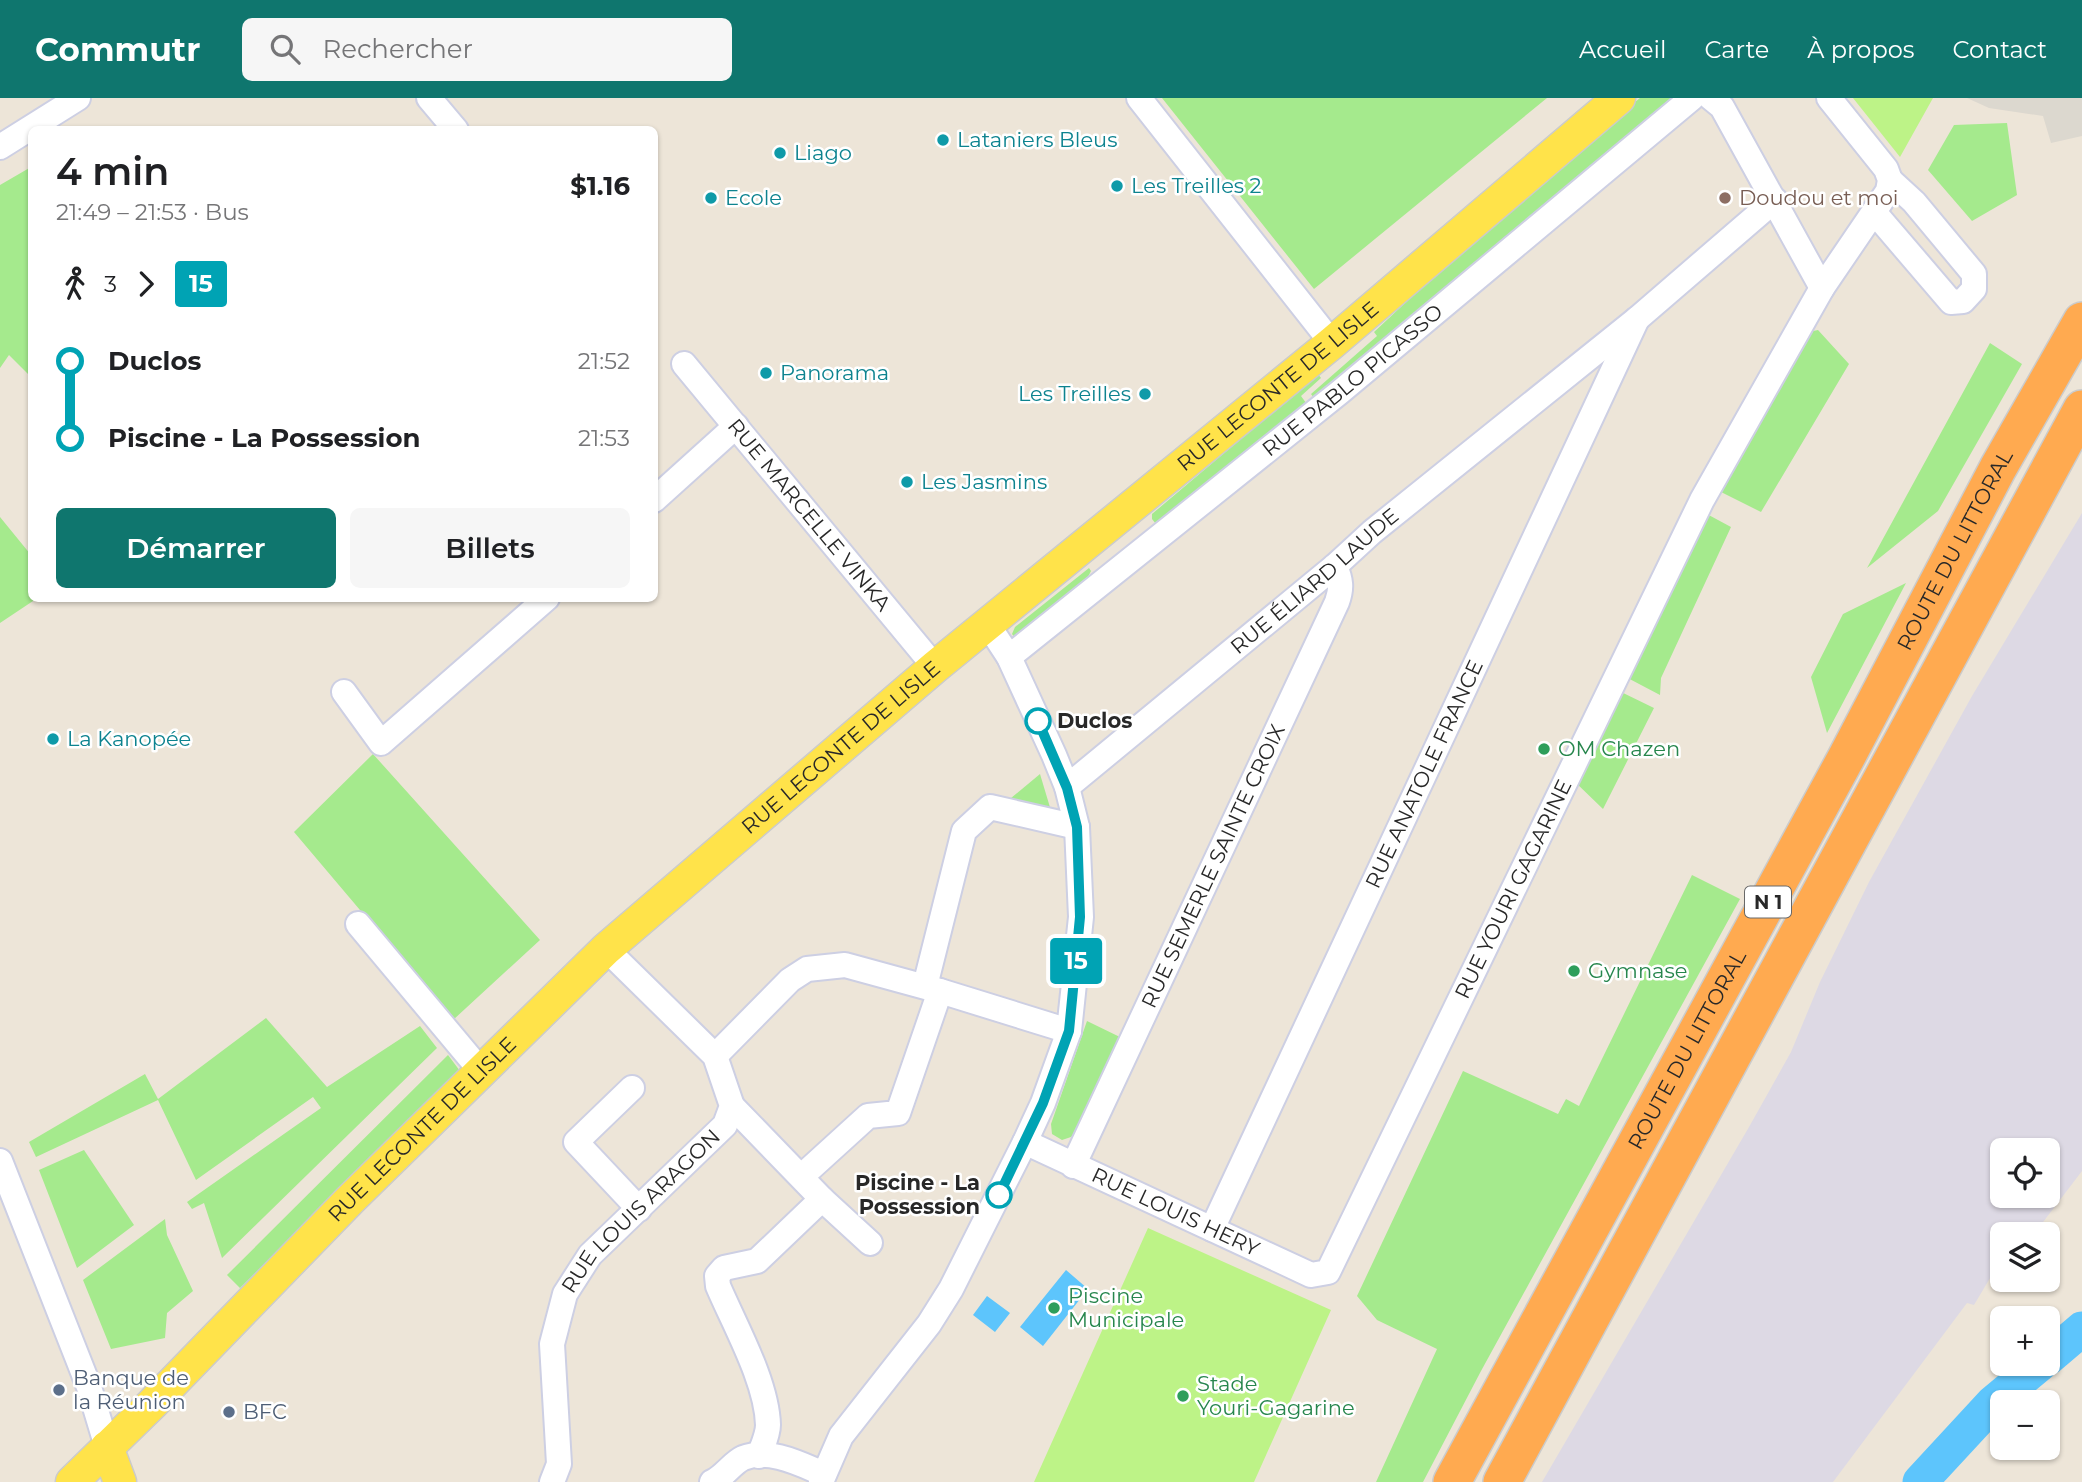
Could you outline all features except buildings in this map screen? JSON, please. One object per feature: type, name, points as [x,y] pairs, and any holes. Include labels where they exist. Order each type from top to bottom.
[{"type":"highway","name":"ROUTE DU LITTORAL","points":[[1450,1482],[1859,733],[1998,468],[2082,321]]},
{"type":"highway","name":"ROUTE DU LITTORAL","points":[[1502,1482],[2082,409]]},
{"type":"main road","name":"RUE LECONTE DE LISLE","points":[[72,1482],[152,1404],[350,1200],[606,949],[934,667],[1332,343],[1619,98]]},
{"type":"main road","points":[[107,1447],[120,1482]]},
{"type":"street","points":[[429,98],[453,126]]},
{"type":"street","points":[[1139,98],[1332,343]]},
{"type":"street","name":"RUE PABLO PICASSO","points":[[1009,657],[1340,392],[1692,98]]},
{"type":"street","points":[[1710,98],[1722,107],[1822,288]]},
{"type":"street","points":[[1829,98],[1886,169],[1890,180],[1914,202],[1974,274],[1974,289],[1963,301],[1951,302],[1874,212]]},
{"type":"street","points":[[40,126],[67,112]]},
{"type":"street","points":[[0,147],[28,132]]},
{"type":"street","name":"RUE YOURI GAGARINE","points":[[1328,1272],[1702,500],[1822,288],[1888,191],[1890,180]]},
{"type":"street","name":"RUE ÉLIARD LAUDE","points":[[1067,788],[1335,566],[1372,532],[1637,318],[1775,200]]},
{"type":"street","name":"RUE ANATOLE FRANCE","points":[[1212,1229],[1637,318]]},
{"type":"street","name":"RUE MARCELLE VINKA","points":[[684,364],[934,667]]},
{"type":"street","points":[[1564,377],[1586,382],[1593,388],[1597,403]]},
{"type":"street","points":[[658,496],[736,426]]},
{"type":"street","name":"RUE SEMERLE SAINTE CROIX","points":[[1073,1166],[1337,602],[1341,580],[1335,566]]},
{"type":"street","points":[[344,692],[381,743],[542,602]]},
{"type":"street","points":[[712,1482],[722,1478],[742,1459],[771,1455],[795,1461],[823,1478],[841,1436],[929,1324],[951,1289],[1043,1103],[1069,1031],[1080,917],[1077,827],[1067,788],[1009,657],[988,625]]},
{"type":"street","points":[[802,1176],[868,1116],[898,1112],[933,989],[964,831],[990,807],[1077,827]]},
{"type":"street","points":[[358,924],[481,1071]]},
{"type":"street","name":"RUE LOUIS ARAGON","points":[[552,1482],[559,1464],[552,1344],[565,1294],[590,1255],[725,1125],[732,1106],[715,1056],[606,949]]},
{"type":"street","points":[[715,1056],[790,980],[807,968],[845,965],[1069,1031]]},
{"type":"street","points":[[632,1088],[576,1142],[639,1209]]},
{"type":"street","points":[[732,1106],[822,1199],[870,1243]]},
{"type":"street","name":"RUE LOUIS HERY","points":[[1025,1142],[1311,1275],[1328,1272]]},
{"type":"street","points":[[3,1177],[89,1387],[107,1447]]},
{"type":"street","points":[[759,1456],[768,1427],[765,1407],[750,1358],[718,1286],[717,1276],[724,1268],[757,1261],[822,1199]]},
{"type":"shaded area","points":[[1967,98],[2082,98],[2082,136],[2051,143],[2043,116],[1989,108]]},
{"type":"shaded area","points":[[2082,513],[2082,1171],[2060,1200],[2060,1138],[1990,1138],[1990,1208],[2054,1208],[2043,1222],[1990,1222],[1990,1278],[1974,1305],[1967,1303],[1833,1482],[1542,1482],[1791,1052],[1820,982],[1869,882],[1972,696]]},
{"type":"green space","points":[[1162,98],[1547,98],[1314,289]]},
{"type":"green space","points":[[1640,98],[1679,98],[1317,402],[1311,394],[1377,336],[1374,332],[1520,196]]},
{"type":"green space","points":[[1853,98],[1933,98],[1900,157]]},
{"type":"green space","points":[[2007,123],[2017,195],[1972,221],[1928,170],[1954,125]]},
{"type":"green space","points":[[28,169],[28,374],[9,355],[0,368],[0,185]]},
{"type":"green space","points":[[1818,330],[1849,364],[1761,512],[1717,490],[1804,333]]},
{"type":"green space","points":[[1990,343],[2022,364],[1938,511],[1867,568]]},
{"type":"green space","points":[[1318,374],[1321,378],[1301,396],[1309,407],[1156,524],[1152,514]]},
{"type":"green space","points":[[1705,513],[1731,527],[1661,678],[1660,695],[1622,675]]},
{"type":"green space","points":[[0,517],[28,551],[28,602],[32,602],[0,623]]},
{"type":"green space","points":[[1089,568],[1091,571],[1085,582],[1069,602],[1019,643],[1012,634],[1015,627]]},
{"type":"green space","points":[[1906,583],[1827,733],[1811,677],[1843,614]]},
{"type":"green space","points":[[1615,689],[1654,708],[1603,809],[1573,780]]},
{"type":"green space","points":[[373,754],[540,940],[453,1020],[294,832]]},
{"type":"green space","points":[[1040,774],[1052,814],[1005,803]]},
{"type":"green space","points":[[1692,875],[1740,899],[1423,1482],[1376,1482],[1437,1349],[1377,1320],[1357,1296],[1463,1071],[1558,1114],[1566,1099],[1579,1106]]},
{"type":"green space","points":[[266,1018],[327,1087],[420,1026],[437,1048],[222,1258],[204,1203],[192,1209],[187,1202],[321,1108],[313,1097],[196,1180],[158,1100],[36,1157],[29,1142],[145,1074],[158,1099]]},
{"type":"green space","points":[[1087,1021],[1124,1039],[1085,1126],[1071,1137],[1062,1140],[1052,1134],[1051,1124]]},
{"type":"green space","points":[[448,1055],[460,1071],[240,1288],[227,1275]]},
{"type":"green space","points":[[84,1150],[134,1225],[77,1268],[39,1170]]},
{"type":"green space","points":[[165,1219],[167,1235],[193,1291],[167,1313],[165,1338],[111,1349],[83,1280]]},
{"type":"green space","name":"Stade Youri-Gagarine","points":[[1148,1228],[1331,1310],[1254,1482],[1034,1482]]},
{"type":"water","name":"Piscine Municipale","points":[[1066,1270],[1088,1289],[1043,1346],[1020,1327]]},
{"type":"water","points":[[987,1296],[1010,1313],[995,1332],[973,1315]]},
{"type":"waterway","points":[[2060,1348],[2082,1329]]},
{"type":"waterway","points":[[1920,1482],[1993,1403],[2025,1376]]},
{"type":"bus line","name":"15","points":[[999,1195],[1043,1103],[1069,1031],[1080,917],[1077,827],[1067,788],[1038,721]]},
{"type":"place","name":"Lataniers Bleus","points":[[943,140]]},
{"type":"place","name":"Liago","points":[[780,153]]},
{"type":"place","name":"Les Treilles 2","points":[[1117,186]]},
{"type":"place","name":"Ecole","points":[[711,198]]},
{"type":"place","name":"Doudou et moi","points":[[1725,198]]},
{"type":"place","name":"Panorama","points":[[766,373]]},
{"type":"place","name":"Les Treilles","points":[[1145,394]]},
{"type":"place","name":"Les Jasmins","points":[[907,482]]},
{"type":"place","name":"Duclos","points":[[1038,721]]},
{"type":"place","name":"La Kanopée","points":[[53,739]]},
{"type":"place","name":"OM Chazen","points":[[1544,749]]},
{"type":"place","name":"Gymnase","points":[[1574,971]]},
{"type":"place","name":"Piscine - La Possession","points":[[999,1195]]},
{"type":"place","name":"Piscine Municipale","points":[[1054,1308]]},
{"type":"place","name":"Banque de la Réunion","points":[[59,1390]]},
{"type":"place","name":"Stade Youri-Gagarine","points":[[1183,1396]]},
{"type":"place","name":"BFC","points":[[229,1412]]}]
